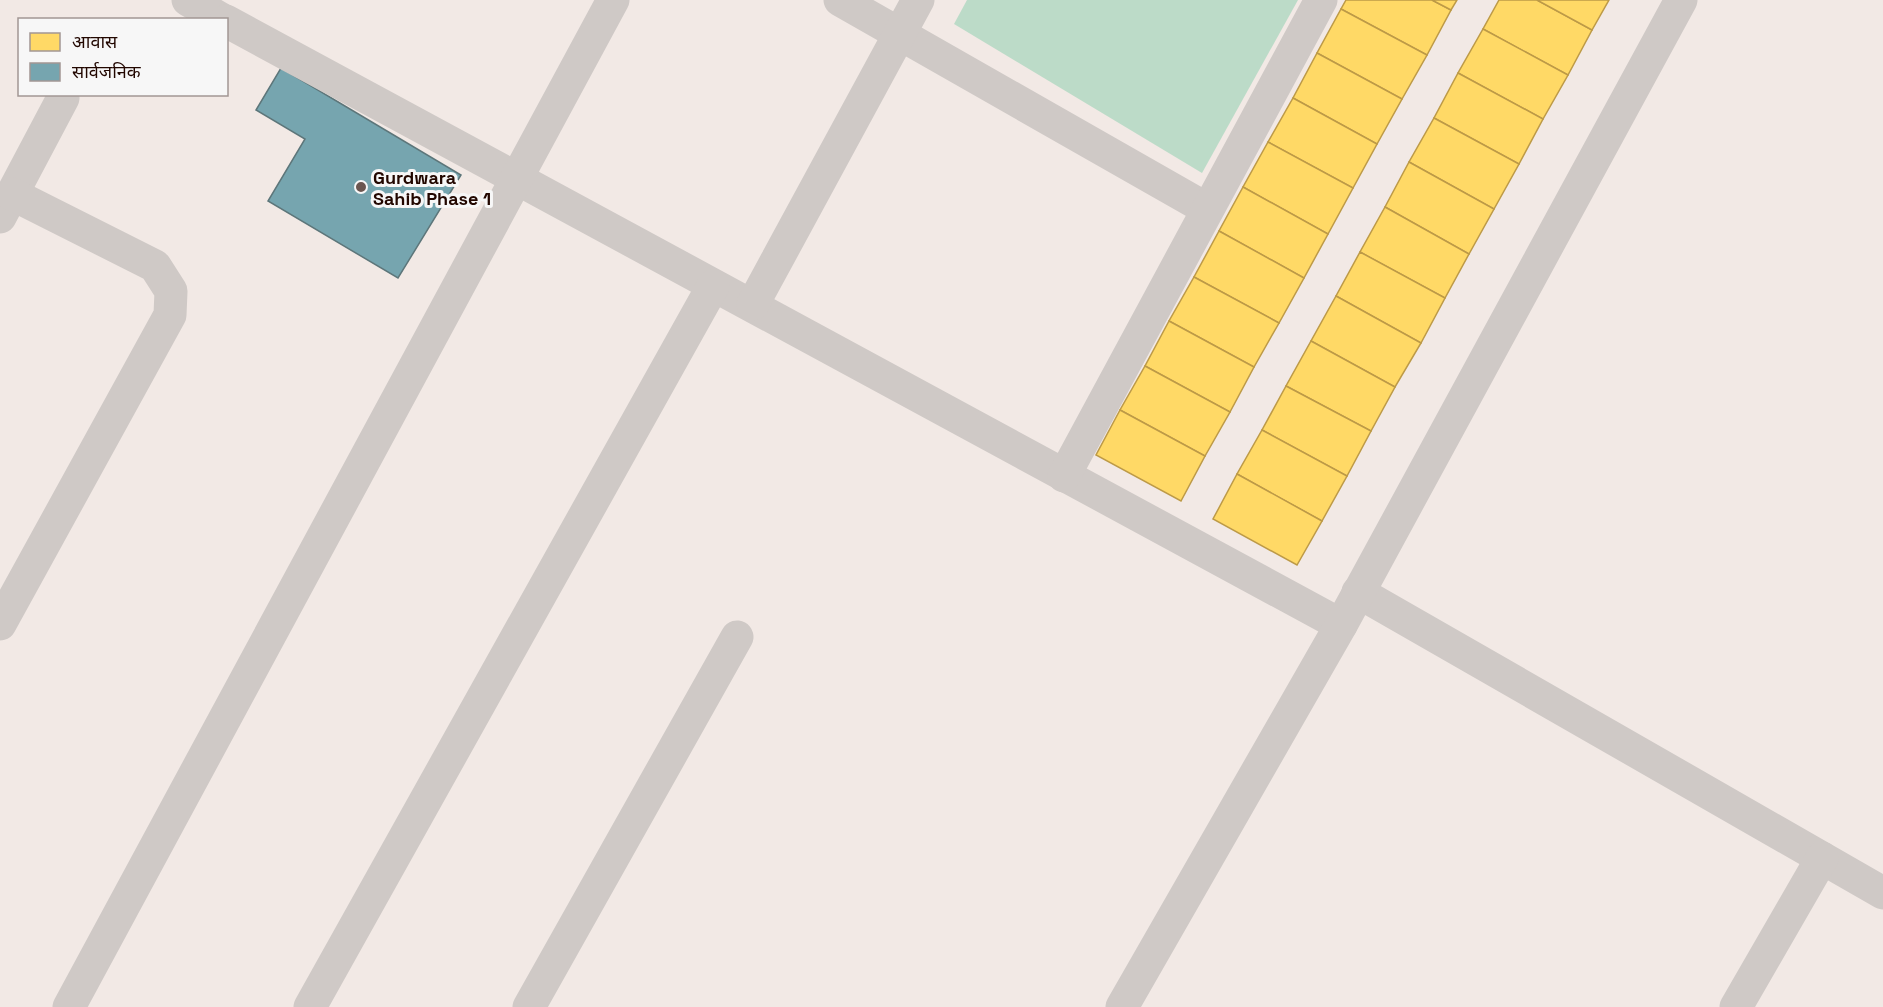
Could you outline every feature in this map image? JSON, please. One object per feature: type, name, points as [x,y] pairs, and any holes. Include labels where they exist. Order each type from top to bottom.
[{"type":"street","points":[[188,0],[221,18]]},
{"type":"street","points":[[69,1007],[613,0]]},
{"type":"street","points":[[840,0],[1208,209]]},
{"type":"street","points":[[753,304],[918,0]]},
{"type":"street","points":[[1064,476],[1321,0]]},
{"type":"street","points":[[1122,1007],[1341,625],[1681,0]]},
{"type":"street","points":[[228,22],[713,286],[753,304],[1064,476],[1341,625]]},
{"type":"street","points":[[0,624],[170,315],[171,291],[155,266],[6,205],[63,98]]},
{"type":"street","points":[[310,1007],[713,286]]},
{"type":"street","points":[[1358,592],[1883,893]]},
{"type":"street","points":[[529,1007],[737,637]]},
{"type":"street","points":[[1736,1007],[1822,858]]},
{"type":"green space","points":[[967,0],[1298,0],[1202,173],[954,24]]},
{"type":"building: आवास","points":[[1346,0],[1432,0],[1451,10],[1427,55],[1341,9]]},
{"type":"building: आवास","points":[[1432,0],[1457,0],[1451,10]]},
{"type":"building: आवास","points":[[1499,0],[1537,0],[1592,30],[1568,75],[1483,29]]},
{"type":"building: आवास","points":[[1537,0],[1609,0],[1592,30]]},
{"type":"building: आवास","points":[[1341,9],[1427,55],[1402,99],[1317,53]]},
{"type":"building: आवास","points":[[1483,29],[1568,75],[1543,119],[1458,73]]},
{"type":"building: आवास","points":[[1317,53],[1402,99],[1377,144],[1293,98]]},
{"type":"building: आवास","points":[[1458,73],[1543,119],[1519,164],[1434,118]]},
{"type":"building: आवास","points":[[1293,98],[1377,144],[1353,188],[1268,142]]},
{"type":"building: आवास","points":[[1434,118],[1519,164],[1494,209],[1409,162]]},
{"type":"building: आवास","points":[[1268,142],[1353,188],[1328,234],[1243,187]]},
{"type":"building: आवास","points":[[1409,162],[1494,209],[1469,254],[1385,207]]},
{"type":"building: आवास","points":[[1243,187],[1328,234],[1304,278],[1219,231]]},
{"type":"building: आवास","points":[[1385,207],[1469,254],[1445,298],[1360,252]]},
{"type":"building: आवास","points":[[1219,231],[1304,278],[1279,323],[1194,277]]},
{"type":"building: आवास","points":[[1360,252],[1445,298],[1421,343],[1336,296]]},
{"type":"building: आवास","points":[[1194,277],[1279,323],[1254,367],[1169,321]]},
{"type":"building: आवास","points":[[1336,296],[1421,343],[1395,387],[1311,341]]},
{"type":"building: आवास","points":[[1169,321],[1254,367],[1230,412],[1145,366]]},
{"type":"building: आवास","points":[[1311,341],[1395,387],[1371,431],[1286,386]]},
{"type":"building: आवास","points":[[1145,366],[1230,412],[1205,456],[1120,410]]},
{"type":"building: आवास","points":[[1286,386],[1371,431],[1347,476],[1262,430]]},
{"type":"building: आवास","points":[[1120,410],[1205,456],[1181,501],[1096,455]]},
{"type":"building: आवास","points":[[1262,430],[1347,476],[1322,521],[1237,474]]},
{"type":"building: आवास","points":[[1237,474],[1322,521],[1297,565],[1213,519]]},
{"type":"building: सार्वजनिक","points":[[281,68],[461,175],[398,278],[268,201],[305,139],[256,110]]},
{"type":"place","name":"Gurdwara Sahib Phase 1","points":[[361,187]]}]
